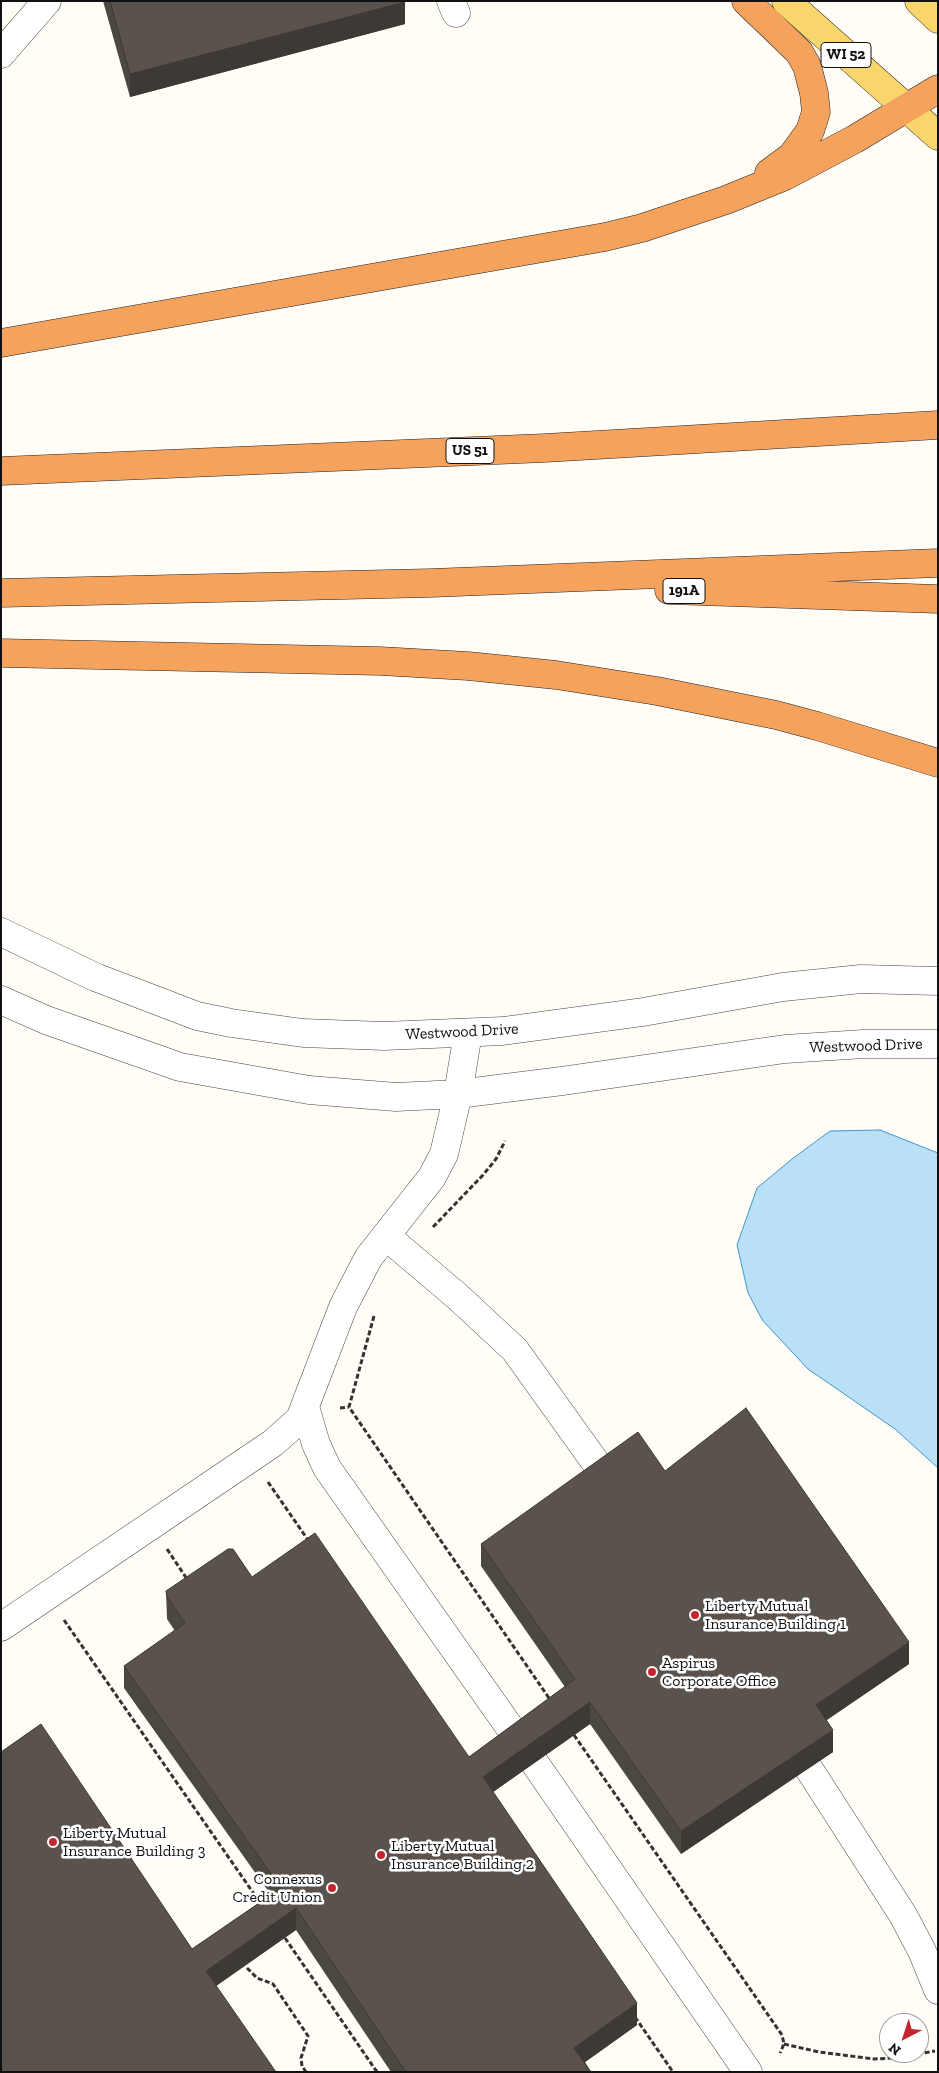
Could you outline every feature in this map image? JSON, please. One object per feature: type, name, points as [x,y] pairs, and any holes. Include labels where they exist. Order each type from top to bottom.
[{"type":"highway","points":[[716,204],[770,173],[792,156],[810,131],[816,112],[810,74],[798,52],[746,1]]},
{"type":"highway","points":[[1,343],[606,237],[658,224],[716,204],[809,165],[938,89]]},
{"type":"highway","name":"US 51","points":[[1,471],[545,448],[938,425]]},
{"type":"highway","points":[[1,593],[431,583],[938,563]]},
{"type":"highway","name":"191A","points":[[431,583],[938,600]]},
{"type":"highway","points":[[1,653],[380,661],[517,671],[658,691],[768,714],[817,726],[938,763]]},
{"type":"main road","name":"WI 52","points":[[786,1],[938,136]]},
{"type":"main road","points":[[919,1],[938,19]]},
{"type":"street","points":[[1,54],[47,1]]},
{"type":"street","name":"Westwood Drive","points":[[1,932],[113,984],[197,1016],[231,1023],[303,1033],[351,1035],[468,1034],[567,1024],[783,987],[861,979],[938,980]]},
{"type":"street","name":"Westwood Drive","points":[[1,1000],[46,1020],[180,1067],[309,1090],[396,1097],[458,1094],[785,1049],[864,1044],[938,1044]]},
{"type":"street","points":[[1,1627],[273,1443],[300,1419],[306,1410],[343,1307],[369,1257],[422,1192],[437,1168],[447,1145],[468,1034]]},
{"type":"street","points":[[386,1236],[458,1296],[515,1350],[606,1477]]},
{"type":"street","points":[[306,1410],[326,1468],[527,1752],[748,2072]]},
{"type":"street","points":[[809,1769],[903,1915],[922,1951],[938,1990]]},
{"type":"path","points":[[432,1229],[483,1175],[496,1159],[505,1141]]},
{"type":"path","points":[[349,1407],[377,1308]]},
{"type":"path","points":[[340,1408],[349,1407]]},
{"type":"path","points":[[349,1407],[554,1705]]},
{"type":"path","points":[[264,1476],[308,1541]]},
{"type":"path","points":[[164,1544],[191,1585]]},
{"type":"path","points":[[60,1615],[264,1909]]},
{"type":"path","points":[[574,1735],[764,2007],[782,2036],[784,2044],[780,2053]]},
{"type":"path","points":[[285,1938],[377,2072]]},
{"type":"path","points":[[247,1968],[257,1978],[273,1984],[308,2036],[301,2058],[302,2066],[306,2072]]},
{"type":"path","points":[[634,2015],[673,2072]]},
{"type":"path","points":[[784,2044],[819,2052],[874,2059],[894,2058],[935,2051]]},
{"type":"water","points":[[880,1130],[938,1153],[938,1468],[895,1429],[808,1369],[763,1321],[748,1293],[737,1245],[757,1188],[792,1159],[830,1131]]},
{"type":"building","points":[[110,1],[405,1],[405,2],[130,74]]},
{"type":"building","points":[[746,1408],[909,1642],[816,1705],[833,1730],[681,1831],[590,1702],[483,1777],[637,2003],[574,2048],[591,2072],[406,2072],[296,1908],[206,1971],[276,2072],[1,2072],[1,1752],[41,1724],[192,1949],[281,1888],[124,1666],[185,1623],[167,1597],[166,1591],[228,1549],[233,1549],[252,1577],[315,1533],[469,1757],[575,1679],[481,1544],[638,1432],[665,1471]]},
{"type":"place","name":"Liberty Mutual Insurance Building 1","points":[[695,1615]]},
{"type":"place","name":"Aspirus Corporate Office","points":[[652,1672]]},
{"type":"place","name":"Liberty Mutual Insurance Building 3","points":[[53,1842]]},
{"type":"place","name":"Liberty Mutual Insurance Building 2","points":[[381,1855]]},
{"type":"place","name":"Connexus Credit Union","points":[[332,1888]]}]
